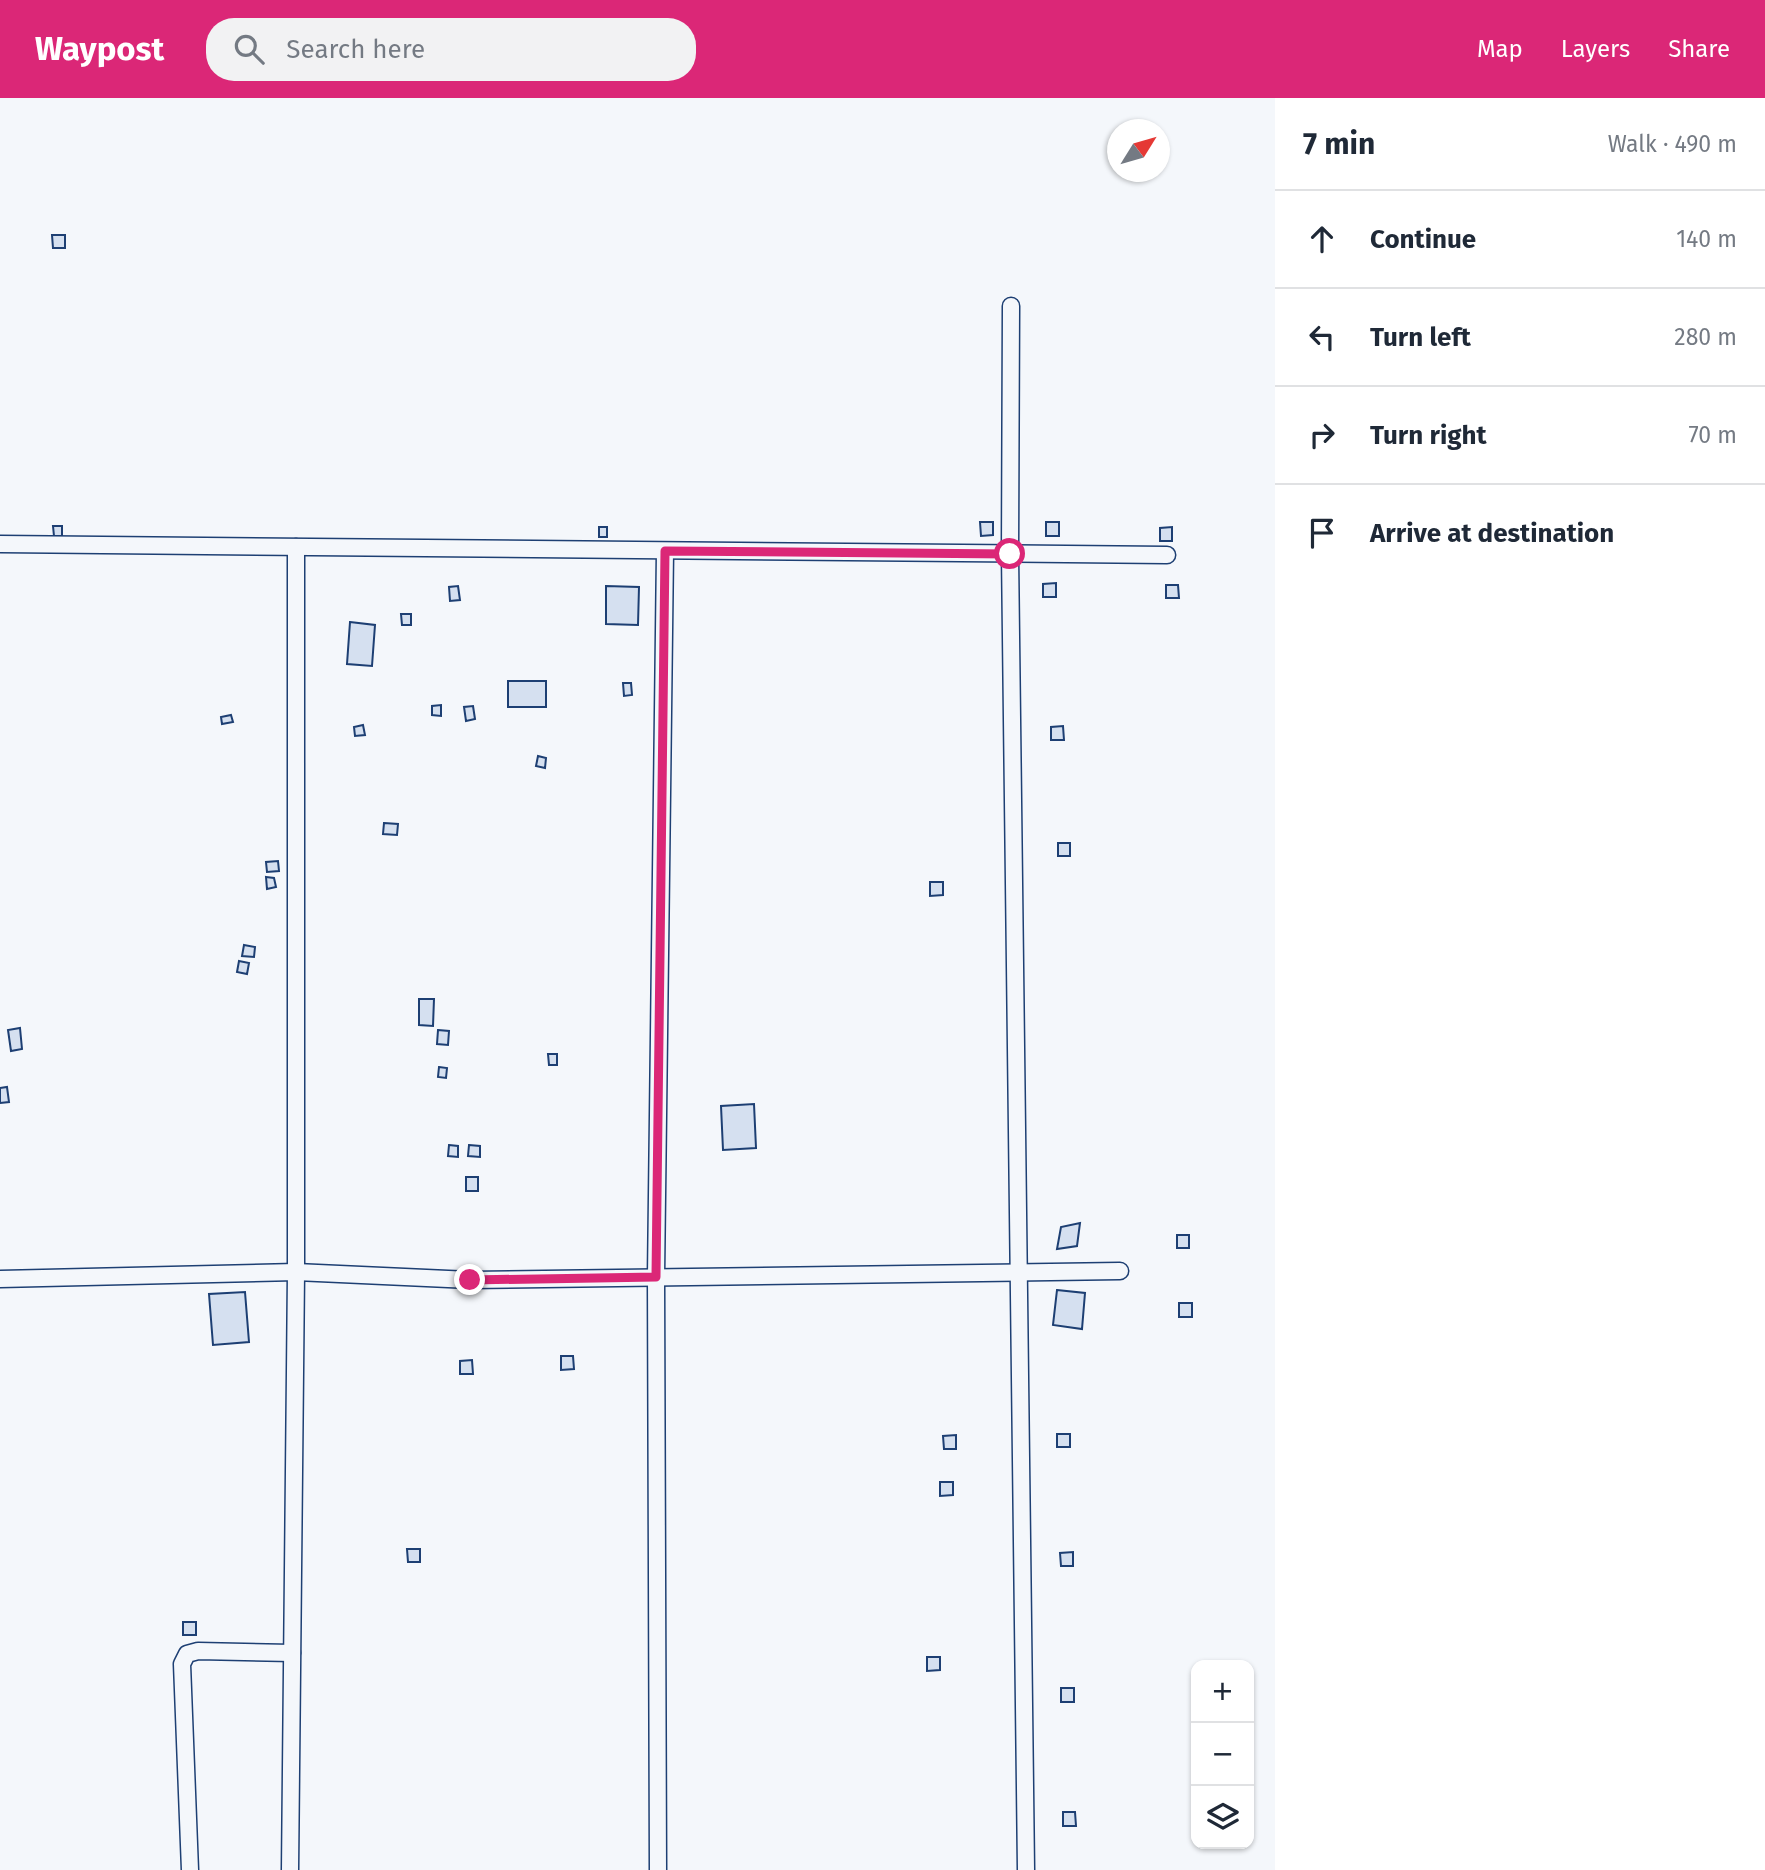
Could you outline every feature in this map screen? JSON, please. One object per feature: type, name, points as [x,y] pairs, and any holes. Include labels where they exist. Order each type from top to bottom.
[{"type":"street","points":[[1011,306],[1010,554],[1026,1870]]},
{"type":"street","points":[[0,544],[1167,555]]},
{"type":"street","points":[[290,1870],[296,1272],[296,547]]},
{"type":"street","points":[[658,1870],[656,1277],[665,551]]},
{"type":"street","points":[[0,1279],[296,1272],[470,1280],[1119,1271]]},
{"type":"street","points":[[190,1870],[181,1664],[187,1654],[198,1651],[292,1653]]},
{"type":"building","points":[[52,235],[65,235],[65,248],[53,248]]},
{"type":"building","points":[[980,522],[993,522],[993,535],[981,536]]},
{"type":"building","points":[[1046,522],[1059,522],[1059,536],[1046,536]]},
{"type":"building","points":[[53,526],[62,526],[62,536],[54,536]]},
{"type":"building","points":[[599,527],[607,527],[607,537],[599,537]]},
{"type":"building","points":[[1172,527],[1172,541],[1160,541],[1160,528]]},
{"type":"building","points":[[1056,583],[1056,597],[1043,597],[1043,584]]},
{"type":"building","points":[[1166,585],[1178,585],[1179,598],[1166,598]]},
{"type":"building","points":[[458,586],[460,600],[450,601],[449,587]]},
{"type":"building","points":[[606,586],[639,587],[638,625],[606,624]]},
{"type":"building","points":[[401,614],[411,614],[411,625],[402,625]]},
{"type":"building","points":[[350,622],[375,625],[372,666],[347,664]]},
{"type":"building","points":[[508,681],[546,681],[546,707],[508,707]]},
{"type":"building","points":[[623,683],[631,683],[632,695],[624,696]]},
{"type":"building","points":[[441,705],[441,716],[432,715],[432,706]]},
{"type":"building","points":[[473,706],[475,719],[466,721],[464,707]]},
{"type":"building","points":[[231,715],[233,722],[222,724],[221,717]]},
{"type":"building","points":[[363,725],[365,735],[355,736],[354,727]]},
{"type":"building","points":[[1063,726],[1064,740],[1051,740],[1051,727]]},
{"type":"building","points":[[538,756],[546,758],[545,768],[536,766]]},
{"type":"building","points":[[384,823],[398,824],[397,835],[383,834]]},
{"type":"building","points":[[1058,843],[1070,843],[1070,856],[1058,856]]},
{"type":"building","points":[[278,861],[279,871],[267,872],[266,862]]},
{"type":"building","points":[[266,877],[274,878],[276,887],[267,889]]},
{"type":"building","points":[[930,882],[943,882],[943,895],[930,896]]},
{"type":"building","points":[[244,945],[255,947],[254,957],[242,956]]},
{"type":"building","points":[[239,961],[249,963],[247,974],[237,972]]},
{"type":"building","points":[[419,999],[434,999],[433,1026],[419,1025]]},
{"type":"building","points":[[20,1028],[22,1049],[11,1051],[8,1030]]},
{"type":"building","points":[[438,1030],[449,1031],[448,1045],[437,1044]]},
{"type":"building","points":[[548,1054],[557,1054],[557,1065],[549,1065]]},
{"type":"building","points":[[439,1067],[447,1068],[446,1078],[438,1077]]},
{"type":"building","points":[[7,1087],[9,1102],[0,1103],[0,1088]]},
{"type":"building","points":[[754,1104],[756,1148],[723,1150],[721,1106]]},
{"type":"building","points":[[449,1145],[458,1146],[458,1157],[448,1156]]},
{"type":"building","points":[[469,1145],[480,1146],[480,1157],[468,1156]]},
{"type":"building","points":[[466,1177],[478,1177],[478,1191],[466,1191]]},
{"type":"building","points":[[1080,1223],[1077,1246],[1057,1249],[1061,1227]]},
{"type":"building","points":[[1177,1235],[1189,1235],[1189,1248],[1177,1248]]},
{"type":"building","points":[[1057,1290],[1085,1293],[1082,1329],[1053,1325]]},
{"type":"building","points":[[245,1292],[249,1342],[213,1345],[209,1294]]},
{"type":"building","points":[[1179,1303],[1192,1303],[1192,1317],[1179,1317]]},
{"type":"building","points":[[561,1356],[573,1356],[574,1369],[561,1370]]},
{"type":"building","points":[[472,1360],[473,1374],[460,1374],[460,1361]]},
{"type":"building","points":[[1057,1434],[1070,1434],[1070,1447],[1057,1447]]},
{"type":"building","points":[[956,1435],[956,1449],[944,1449],[943,1436]]},
{"type":"building","points":[[940,1482],[953,1482],[953,1495],[940,1496]]},
{"type":"building","points":[[407,1549],[420,1549],[420,1562],[408,1562]]},
{"type":"building","points":[[1073,1552],[1073,1566],[1061,1566],[1060,1553]]},
{"type":"building","points":[[183,1622],[196,1622],[196,1635],[183,1635]]},
{"type":"building","points":[[927,1657],[940,1657],[940,1670],[927,1671]]},
{"type":"building","points":[[1061,1688],[1074,1688],[1074,1702],[1061,1702]]},
{"type":"building","points":[[1063,1812],[1075,1812],[1076,1826],[1063,1826]]},
{"type":"route","points":[[470,1280],[656,1277],[665,551],[1010,554]]}]
